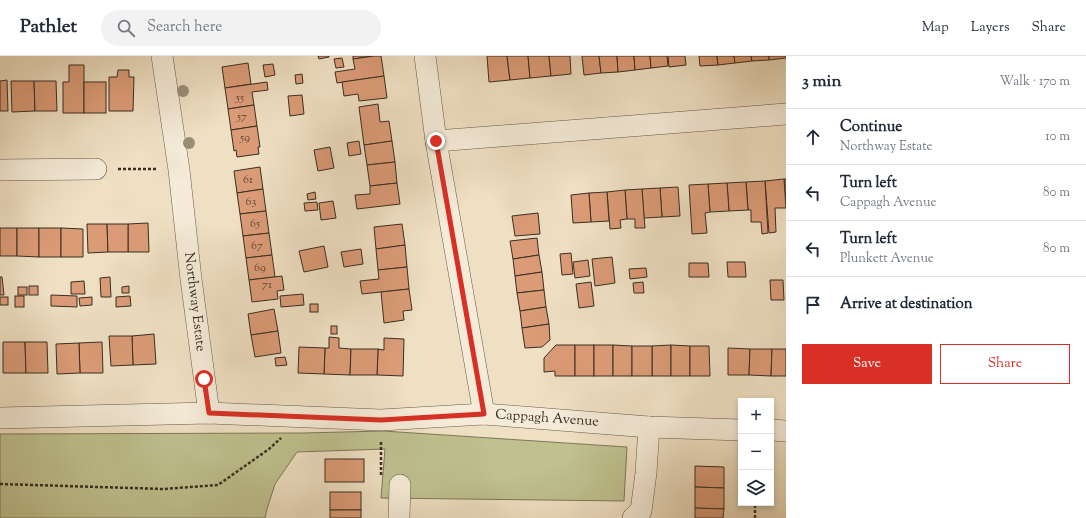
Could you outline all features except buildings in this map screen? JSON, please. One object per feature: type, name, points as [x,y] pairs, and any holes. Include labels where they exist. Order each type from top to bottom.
[{"type":"street","name":"Northway Estate","points":[[162,56],[179,170],[191,279],[209,413]]},
{"type":"street","points":[[425,56],[436,141],[484,414]]},
{"type":"street","points":[[436,141],[786,114]]},
{"type":"street","points":[[0,170],[96,169]]},
{"type":"street","points":[[0,418],[209,413]]},
{"type":"street","name":"Cappagh Avenue","points":[[209,413],[381,420],[484,414],[648,427],[738,430]]},
{"type":"street","points":[[633,518],[641,511],[646,473],[648,427]]},
{"type":"street","points":[[774,430],[786,431]]},
{"type":"street","points":[[399,518],[400,485]]},
{"type":"path","points":[[96,169],[179,170]]},
{"type":"path","points":[[0,484],[164,489],[218,485],[269,449],[304,417]]},
{"type":"path","points":[[381,420],[381,478],[400,485]]},
{"type":"path","points":[[755,518],[756,506]]},
{"type":"green space","points":[[383,431],[627,447],[624,501],[381,498],[385,449],[297,452],[275,484],[265,518],[0,518],[0,434],[303,433]]},
{"type":"route","points":[[204,379],[209,413],[381,420],[484,414],[436,141]]}]
